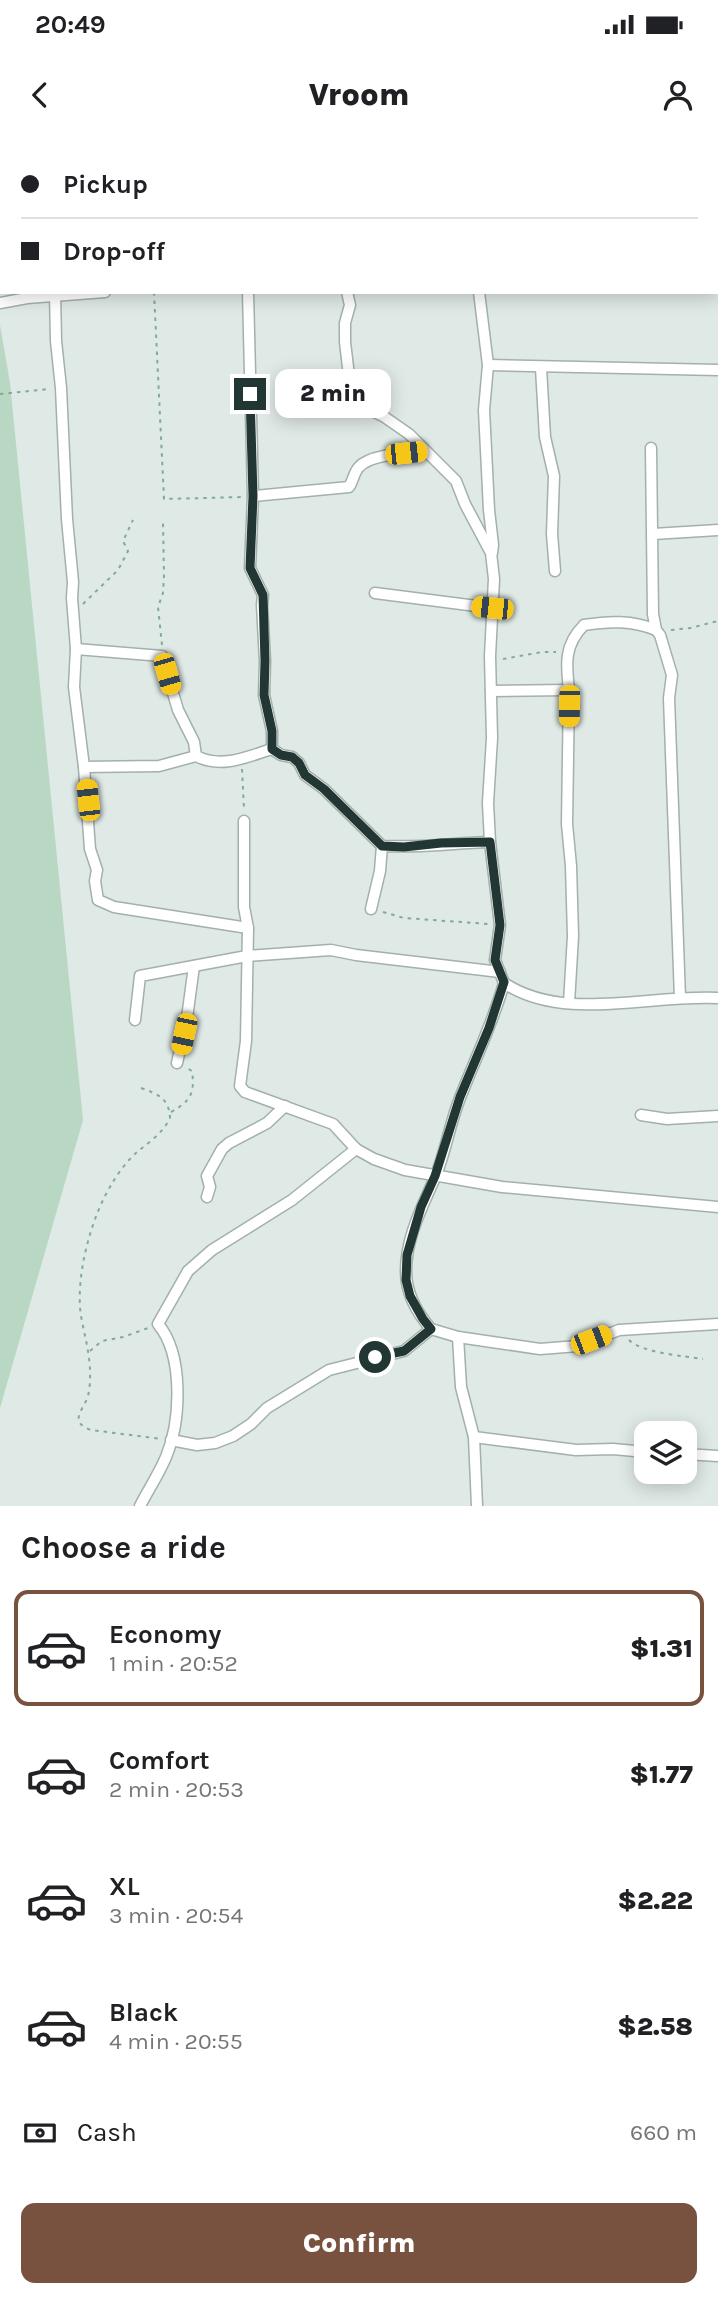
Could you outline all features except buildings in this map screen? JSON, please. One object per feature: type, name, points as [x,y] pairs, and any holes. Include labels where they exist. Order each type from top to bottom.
[{"type":"street","points":[[248,294],[253,496],[250,568],[263,595],[264,695],[272,731],[272,749]]},
{"type":"street","points":[[347,294],[350,304]]},
{"type":"street","points":[[355,294],[345,323],[349,376],[354,391],[361,402],[409,434],[456,481],[491,553]]},
{"type":"street","points":[[479,294],[488,366],[485,410],[494,579],[490,666],[492,738],[488,803],[500,925],[495,960],[502,977],[489,1028],[460,1097],[407,1255],[410,1296],[431,1329],[458,1337],[540,1349],[578,1346],[619,1329],[718,1324]]},
{"type":"street","points":[[0,303],[56,295],[56,341],[73,582],[76,649],[74,687],[90,849],[97,870],[95,880],[98,900],[114,907],[248,928]]},
{"type":"street","points":[[488,366],[718,370]]},
{"type":"street","points":[[541,368],[544,427],[554,476],[552,534],[555,571]]},
{"type":"street","points":[[651,448],[653,614],[672,675],[669,698],[680,998]]},
{"type":"street","points":[[253,496],[349,487],[359,467],[368,461],[387,455],[424,451]]},
{"type":"street","points":[[653,534],[718,530]]},
{"type":"street","points":[[375,593],[492,608]]},
{"type":"street","points":[[569,1003],[573,936],[567,824],[569,644],[584,625],[611,621],[642,624],[656,630]]},
{"type":"street","points":[[76,649],[162,656],[178,710],[194,741],[196,756]]},
{"type":"street","points":[[491,691],[569,690]]},
{"type":"street","points":[[84,767],[159,766],[196,756],[209,762],[232,762],[272,749]]},
{"type":"street","points":[[272,749],[281,755],[292,757],[299,763],[305,775],[330,795],[382,846],[490,842]]},
{"type":"street","points":[[244,821],[244,906],[248,928],[246,1041],[240,1086],[245,1092],[333,1124],[356,1149],[374,1160],[435,1176],[502,1187],[718,1207]]},
{"type":"street","points":[[371,909],[380,871],[382,846]]},
{"type":"street","points":[[135,1020],[140,976],[247,956],[331,950],[502,977],[536,999],[548,1002],[612,1003],[718,998]]},
{"type":"street","points":[[177,1063],[194,966]]},
{"type":"street","points":[[207,1197],[207,1175],[222,1150],[229,1143],[267,1124],[285,1106]]},
{"type":"street","points":[[641,1115],[667,1119],[718,1116]]},
{"type":"street","points":[[140,1506],[166,1458],[178,1413],[176,1375],[170,1344],[158,1324],[188,1271],[212,1250],[292,1200],[356,1149]]},
{"type":"street","points":[[172,1440],[197,1445],[215,1443],[233,1436],[251,1424],[267,1408],[329,1370],[404,1351],[431,1329]]},
{"type":"street","points":[[458,1337],[461,1387],[474,1437],[477,1506]]},
{"type":"street","points":[[474,1437],[576,1450],[634,1451]]},
{"type":"street","points":[[697,1455],[718,1456]]},
{"type":"path","points":[[154,294],[164,499],[253,496]]},
{"type":"path","points":[[0,394],[61,388]]},
{"type":"path","points":[[73,615],[120,567],[128,551],[123,541],[134,520]]},
{"type":"path","points":[[162,656],[158,607],[163,593],[163,523]]},
{"type":"path","points":[[656,630],[690,628],[718,621]]},
{"type":"path","points":[[490,666],[502,659],[568,651]]},
{"type":"path","points":[[242,759],[244,821]]},
{"type":"path","points":[[371,909],[404,918],[500,925]]},
{"type":"path","points":[[170,1113],[186,1104],[195,1087],[192,1071],[177,1063]]},
{"type":"path","points":[[141,1088],[162,1096],[170,1113],[168,1123],[135,1154],[115,1178],[90,1234],[80,1304],[89,1352],[89,1395],[79,1418],[81,1425],[91,1430],[172,1440]]},
{"type":"path","points":[[89,1352],[102,1341],[123,1337],[158,1324]]},
{"type":"path","points":[[619,1329],[633,1344],[703,1359]]},
{"type":"green space","points":[[0,325],[10,383],[83,1120],[0,1408]]},
{"type":"route","points":[[250,394],[253,496],[250,568],[263,595],[264,695],[272,731],[272,749],[281,755],[292,757],[299,763],[305,775],[324,789],[382,846],[490,842],[499,902],[500,925],[495,960],[504,982],[489,1028],[460,1097],[444,1152],[421,1207],[407,1255],[406,1280],[410,1296],[431,1329],[404,1351],[375,1357]]}]
